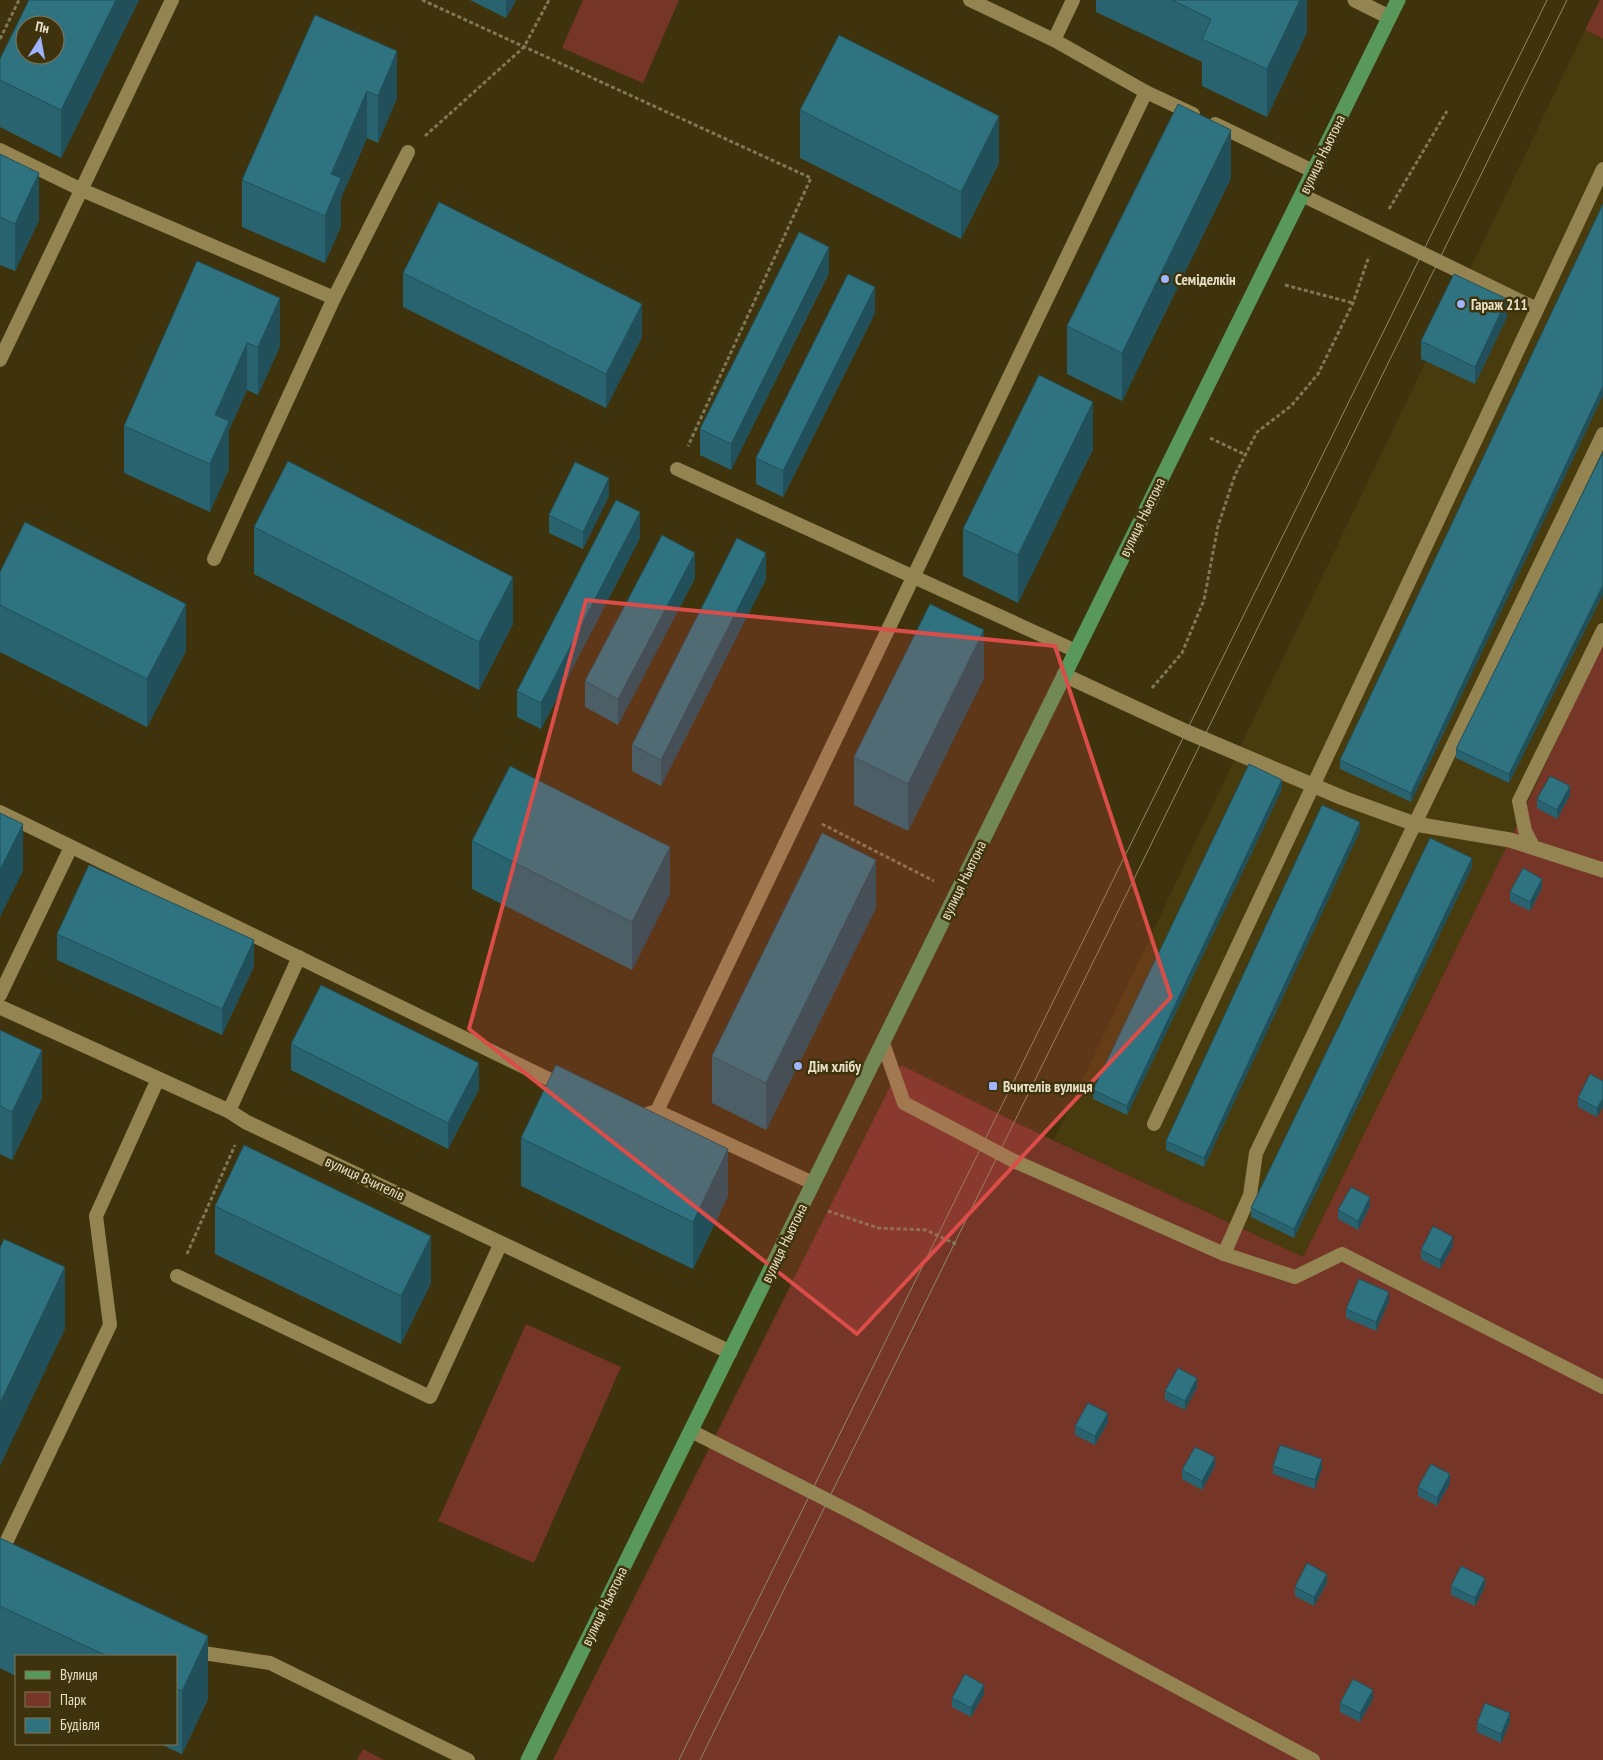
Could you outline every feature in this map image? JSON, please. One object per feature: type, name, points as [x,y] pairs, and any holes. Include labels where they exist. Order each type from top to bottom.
[{"type":"main road","name":"вулиця Ньютона","points":[[528,1760],[1398,0]]},
{"type":"street","points":[[1355,0],[1389,17]]},
{"type":"street","points":[[1064,675],[1187,732],[1343,798],[1415,824],[1510,840],[1603,870]]},
{"type":"street","name":"вулиця Вчителів","points":[[0,1006],[228,1111],[246,1122],[730,1352]]},
{"type":"lane","points":[[0,360],[172,0]]},
{"type":"lane","points":[[970,0],[1054,40],[1146,92],[1314,171]]},
{"type":"lane","points":[[1054,40],[1073,0]]},
{"type":"lane","points":[[657,1111],[1146,92]]},
{"type":"lane","points":[[0,150],[82,190],[334,298]]},
{"type":"lane","points":[[214,559],[334,298],[408,152]]},
{"type":"lane","points":[[1154,1124],[1603,168]]},
{"type":"lane","points":[[1302,195],[1537,309]]},
{"type":"lane","points":[[1224,1254],[1250,1195],[1256,1153],[1603,434]]},
{"type":"lane","points":[[677,469],[1076,651]]},
{"type":"lane","points":[[1534,848],[1525,831],[1519,801],[1603,630]]},
{"type":"lane","points":[[0,812],[579,1094]]},
{"type":"lane","points":[[0,995],[71,847]]},
{"type":"lane","points":[[228,1111],[299,958]]},
{"type":"lane","points":[[883,1043],[904,1103],[1014,1162],[1224,1254],[1294,1277],[1342,1254],[1603,1387]]},
{"type":"lane","points":[[0,1555],[110,1325],[96,1216],[158,1079]]},
{"type":"lane","points":[[632,1120],[657,1111],[813,1183]]},
{"type":"lane","points":[[176,1276],[430,1397],[501,1242]]},
{"type":"lane","points":[[690,1431],[853,1513],[1313,1760]]},
{"type":"lane","points":[[179,1647],[188,1651],[270,1663],[468,1760]]},
{"type":"path","points":[[0,39],[19,0]]},
{"type":"path","points":[[422,0],[810,178],[677,469]]},
{"type":"path","points":[[408,152],[524,47],[549,0]]},
{"type":"path","points":[[1135,707],[1182,653],[1204,600],[1218,526],[1235,475],[1257,432],[1291,406],[1318,374],[1353,303],[1377,232],[1447,111]]},
{"type":"path","points":[[1260,278],[1353,303]]},
{"type":"path","points":[[1187,427],[1246,455]]},
{"type":"path","points":[[799,813],[957,893]]},
{"type":"path","points":[[176,1276],[246,1122]]},
{"type":"path","points":[[804,1202],[878,1228],[926,1230],[958,1245]]},
{"type":"highlighted area","points":[[586,600],[1055,646],[1171,997],[857,1334],[469,1029]]},
{"type":"shaded area","points":[[1585,30],[1603,39],[1603,645],[1510,840],[1303,1257],[1054,1140]]},
{"type":"green space","points":[[583,0],[679,0],[643,83],[562,48]]},
{"type":"green space","points":[[1600,0],[1603,0],[1603,39],[1585,30]]},
{"type":"green space","points":[[1603,642],[1603,1760],[553,1760],[901,1065],[1023,1126],[1303,1257],[1510,840]]},
{"type":"green space","points":[[526,1324],[621,1367],[534,1563],[438,1521]]},
{"type":"green space","points":[[363,1749],[384,1760],[357,1760]]},
{"type":"building","points":[[29,0],[116,0],[61,110],[0,80],[0,59],[15,28],[15,65],[65,65],[65,15],[22,15]]},
{"type":"building","points":[[1172,0],[1300,0],[1267,69],[1202,39],[1211,19]]},
{"type":"building","points":[[315,15],[397,51],[378,96],[367,91],[331,174],[341,178],[325,216],[242,180]]},
{"type":"building","points":[[839,35],[999,116],[961,192],[800,110]]},
{"type":"building","points":[[1178,104],[1231,130],[1122,353],[1067,326]]},
{"type":"building","points":[[0,154],[39,173],[15,224],[0,217]]},
{"type":"building","points":[[439,202],[642,304],[606,374],[403,273]]},
{"type":"building","points":[[1603,204],[1603,386],[1411,793],[1340,760]]},
{"type":"building","points":[[799,232],[829,247],[731,444],[700,429]]},
{"type":"building","points":[[197,261],[280,298],[258,347],[247,343],[215,415],[229,421],[210,464],[124,426]]},
{"type":"building","points":[[848,274],[875,287],[783,471],[756,458]]},
{"type":"building","points":[[1454,274],[1507,299],[1475,367],[1421,341]]},
{"type":"building","points":[[1039,375],[1093,402],[1018,555],[963,529]]},
{"type":"building","points":[[1603,452],[1603,585],[1509,774],[1456,749]]},
{"type":"building","points":[[288,461],[513,577],[479,642],[254,527]]},
{"type":"building","points":[[575,462],[609,478],[583,532],[549,515]]},
{"type":"building","points":[[616,500],[640,512],[541,703],[517,691]]},
{"type":"building","points":[[25,522],[186,604],[147,679],[0,605],[0,572]]},
{"type":"building","points":[[662,535],[695,553],[618,699],[585,681]]},
{"type":"building","points":[[737,538],[766,553],[661,760],[632,745]]},
{"type":"building","points":[[930,604],[984,630],[908,784],[854,757]]},
{"type":"building","points":[[1249,764],[1282,780],[1127,1106],[1093,1090]]},
{"type":"building","points":[[510,766],[670,847],[632,922],[472,841]]},
{"type":"building","points":[[1550,776],[1570,786],[1557,810],[1537,799]]},
{"type":"building","points":[[1322,805],[1360,822],[1204,1158],[1166,1141]]},
{"type":"building","points":[[0,813],[23,824],[0,870]]},
{"type":"building","points":[[822,833],[876,860],[766,1083],[712,1056]]},
{"type":"building","points":[[1430,838],[1472,858],[1294,1229],[1251,1208]]},
{"type":"building","points":[[89,865],[254,940],[222,1009],[57,934]]},
{"type":"building","points":[[1523,868],[1542,879],[1530,902],[1510,892]]},
{"type":"building","points":[[321,985],[479,1063],[448,1123],[291,1044]]},
{"type":"building","points":[[0,1030],[42,1050],[12,1112],[0,1106]]},
{"type":"building","points":[[556,1065],[728,1149],[693,1222],[521,1138]]},
{"type":"building","points":[[1590,1074],[1603,1081],[1603,1098],[1597,1108],[1578,1098]]},
{"type":"building","points":[[244,1145],[431,1236],[401,1296],[215,1206]]},
{"type":"building","points":[[1351,1187],[1370,1197],[1358,1221],[1338,1210]]},
{"type":"building","points":[[1433,1226],[1453,1237],[1440,1260],[1421,1250]]},
{"type":"building","points":[[4,1239],[65,1267],[0,1403],[0,1248]]},
{"type":"building","points":[[1359,1279],[1389,1292],[1376,1322],[1346,1309]]},
{"type":"building","points":[[1178,1368],[1197,1378],[1185,1401],[1165,1391]]},
{"type":"building","points":[[1088,1403],[1108,1413],[1095,1436],[1075,1426]]},
{"type":"building","points":[[1280,1445],[1322,1459],[1315,1480],[1273,1466]]},
{"type":"building","points":[[1195,1447],[1215,1457],[1202,1481],[1182,1470]]},
{"type":"building","points":[[1431,1464],[1450,1474],[1437,1498],[1418,1487]]},
{"type":"building","points":[[0,1538],[208,1636],[182,1691],[178,1690],[178,1655],[105,1655],[0,1606]]},
{"type":"building","points":[[1307,1563],[1327,1574],[1314,1597],[1295,1587]]},
{"type":"building","points":[[1461,1566],[1485,1578],[1475,1598],[1451,1586]]},
{"type":"building","points":[[965,1674],[984,1685],[971,1708],[952,1698]]},
{"type":"building","points":[[1353,1679],[1373,1690],[1360,1713],[1340,1703]]},
{"type":"building","points":[[1485,1703],[1510,1713],[1501,1734],[1477,1723]]},
{"type":"tram line","points":[[679,1760],[1547,0]]},
{"type":"tram line","points":[[700,1760],[1567,0]]},
{"type":"place","name":"Семіделкін","points":[[1165,279]]},
{"type":"place","name":"Гараж 211","points":[[1461,304]]},
{"type":"place","name":"Дім хлібу","points":[[798,1066]]},
{"type":"place","name":"Вчителів вулиця","points":[[993,1086]]}]
